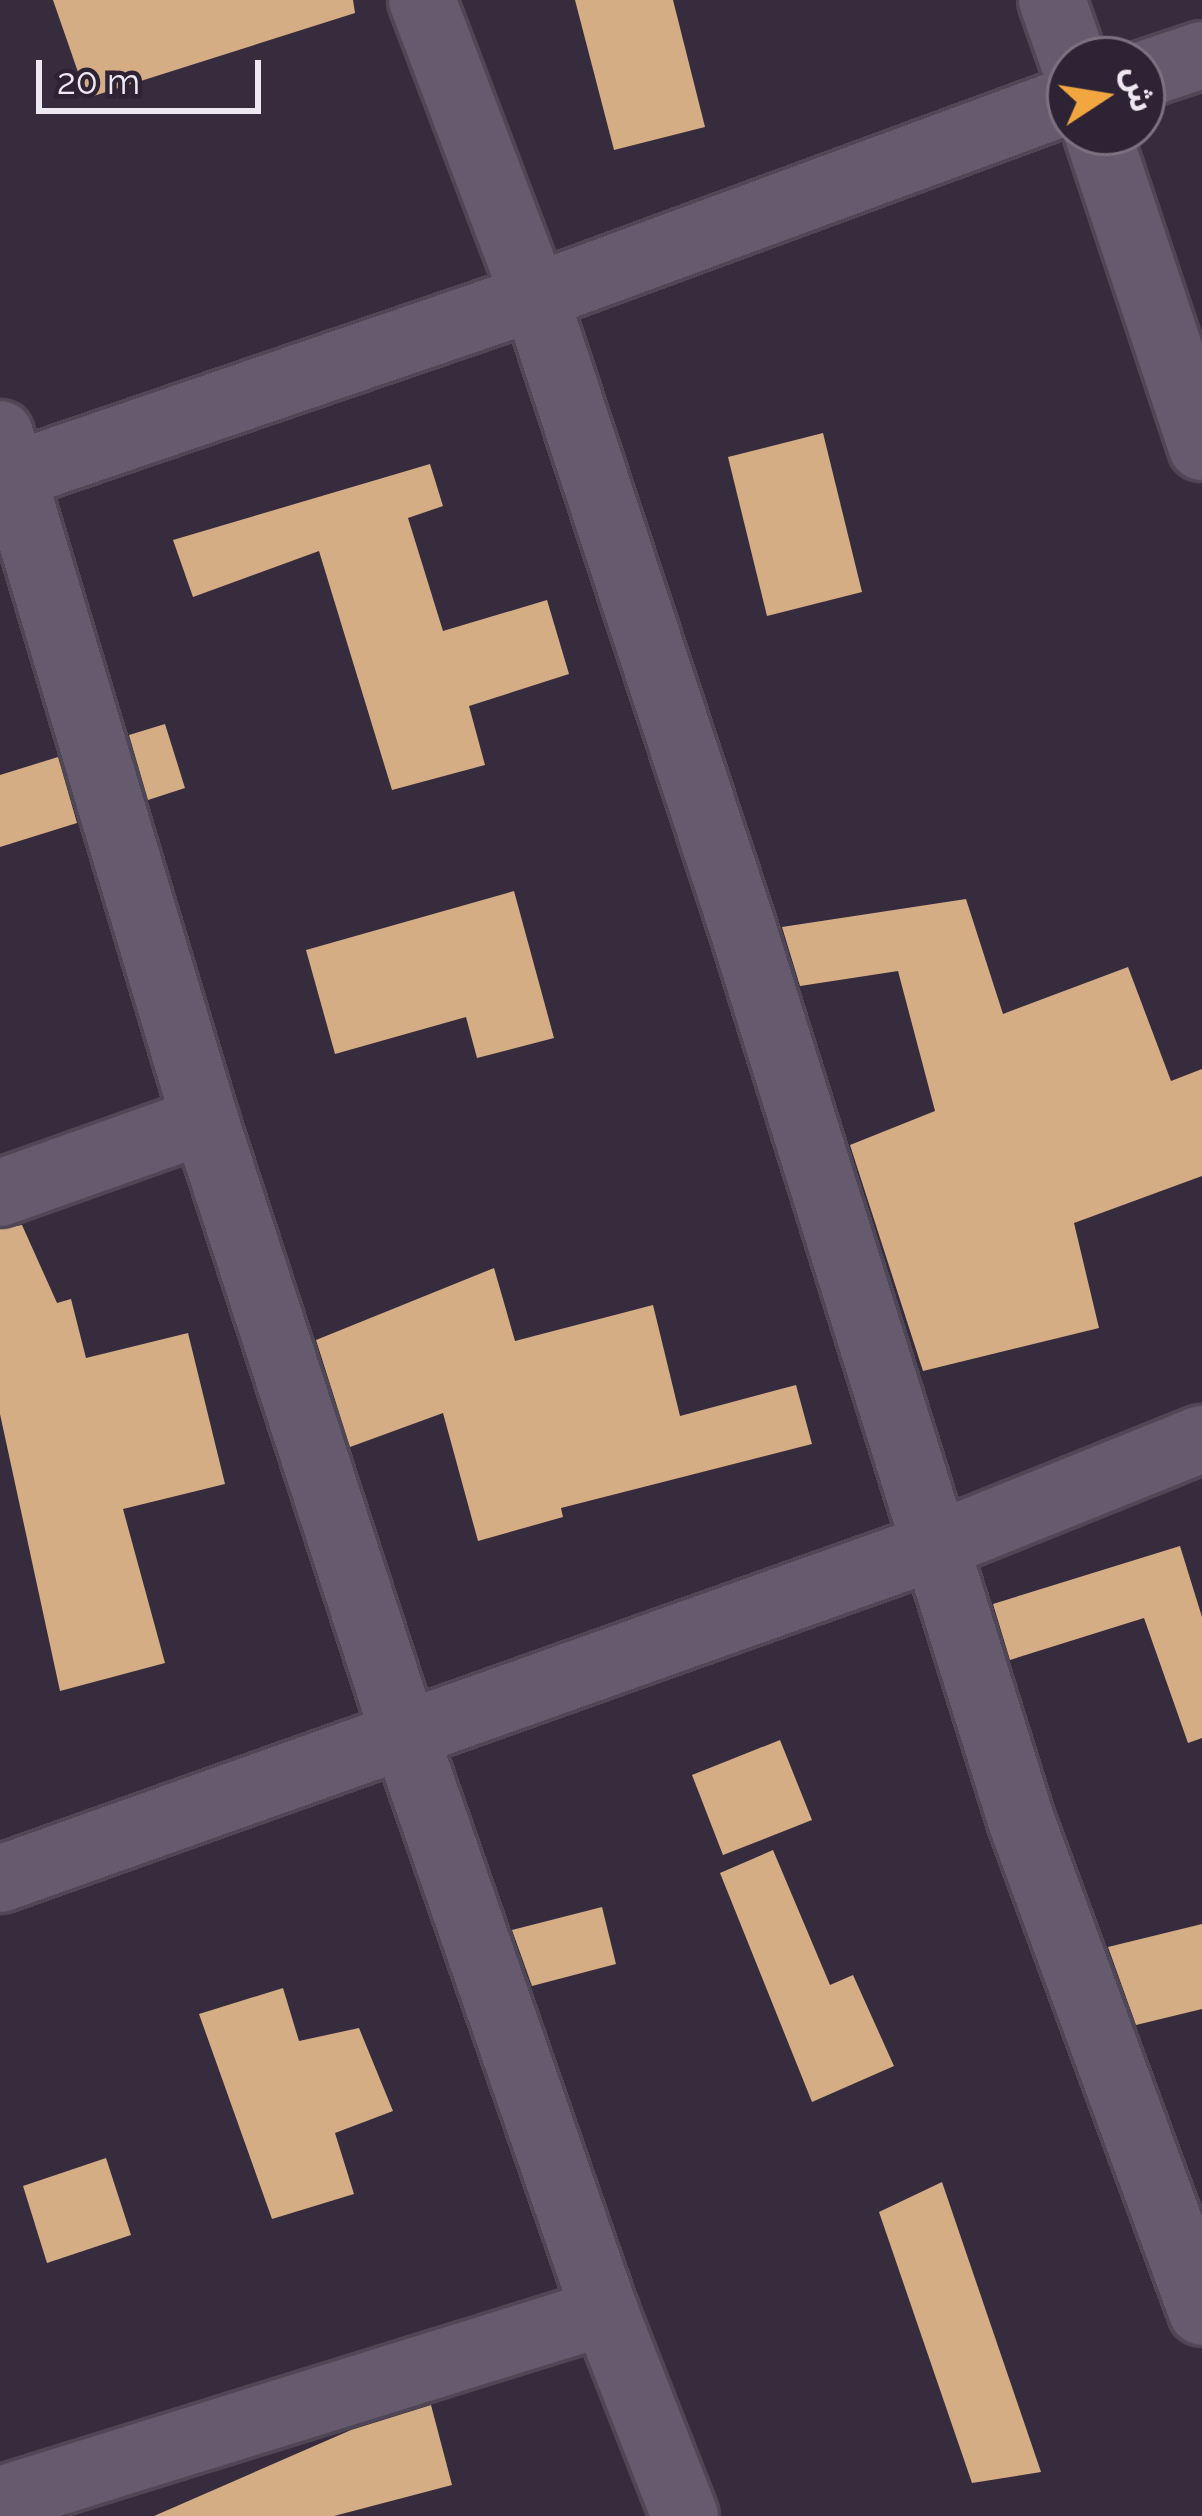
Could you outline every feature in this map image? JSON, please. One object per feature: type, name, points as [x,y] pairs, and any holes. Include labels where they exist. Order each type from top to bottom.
[{"type":"street","points":[[422,0],[535,297],[743,929],[933,1547],[1106,2064],[1202,2312]]},
{"type":"street","points":[[1052,0],[1065,36]]},
{"type":"street","points":[[1166,67],[1202,55]]},
{"type":"street","points":[[685,2516],[605,2312],[404,1733],[205,1120],[5,463],[535,297],[1046,109]]},
{"type":"street","points":[[1105,156],[1202,447]]},
{"type":"street","points":[[0,1193],[205,1120]]},
{"type":"street","points":[[0,1879],[933,1547],[1202,1439]]},
{"type":"street","points":[[0,2500],[605,2312]]},
{"type":"building","points":[[53,0],[353,0],[355,13],[87,98]]},
{"type":"building","points":[[575,0],[673,0],[705,127],[614,150]]},
{"type":"building","points":[[823,433],[862,592],[767,616],[728,457]]},
{"type":"building","points":[[430,464],[443,506],[408,518],[443,631],[547,600],[569,674],[469,706],[485,765],[392,790],[319,551],[193,597],[173,540]]},
{"type":"building","points":[[165,724],[185,788],[148,800],[129,735]]},
{"type":"building","points":[[58,757],[77,823],[0,847],[0,775]]},
{"type":"building","points":[[514,891],[554,1038],[477,1058],[466,1017],[335,1054],[306,950]]},
{"type":"building","points":[[966,899],[1003,1014],[1128,967],[1171,1081],[1202,1069],[1202,1176],[1074,1223],[1099,1328],[923,1371],[850,1145],[935,1111],[898,971],[800,986],[782,927]]},
{"type":"building","points":[[22,1225],[57,1303],[71,1299],[86,1358],[188,1333],[225,1484],[123,1509],[165,1663],[60,1691],[0,1414],[0,1229]]},
{"type":"building","points":[[494,1268],[515,1341],[653,1305],[680,1416],[796,1385],[812,1444],[561,1508],[563,1517],[478,1541],[443,1413],[350,1447],[316,1340]]},
{"type":"building","points":[[1180,1546],[1202,1617],[1202,1738],[1188,1743],[1144,1618],[1010,1660],[993,1604]]},
{"type":"building","points":[[780,1740],[812,1820],[723,1855],[692,1775]]},
{"type":"building","points":[[773,1850],[830,1985],[853,1975],[894,2066],[812,2102],[720,1873]]},
{"type":"building","points":[[602,1907],[616,1964],[532,1986],[512,1930]]},
{"type":"building","points":[[1202,1924],[1202,2009],[1136,2025],[1108,1947]]},
{"type":"building","points":[[283,1988],[299,2041],[359,2028],[393,2111],[335,2133],[354,2194],[272,2219],[199,2014]]},
{"type":"building","points":[[106,2158],[131,2235],[47,2263],[23,2186]]},
{"type":"building","points":[[942,2182],[1041,2472],[972,2483],[879,2212]]},
{"type":"building","points":[[431,2405],[452,2485],[334,2516],[154,2516],[351,2430]]}]
